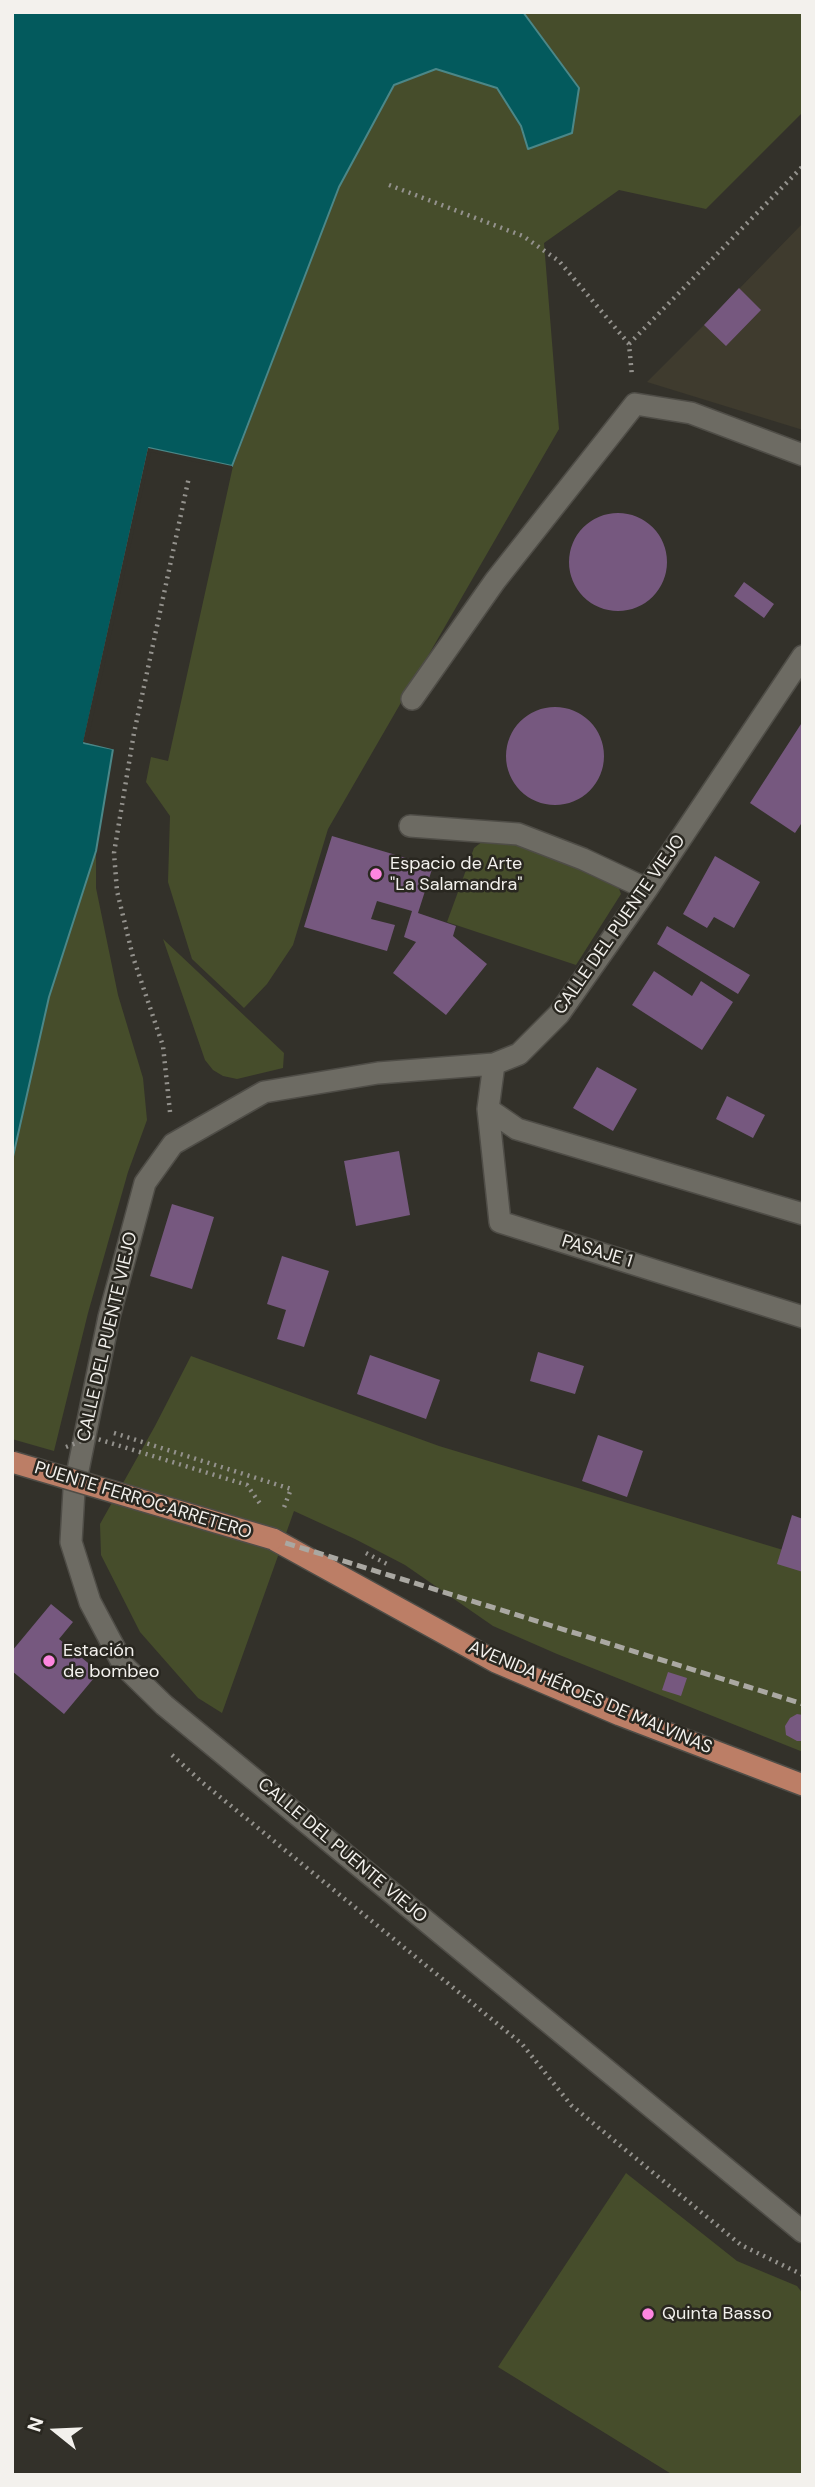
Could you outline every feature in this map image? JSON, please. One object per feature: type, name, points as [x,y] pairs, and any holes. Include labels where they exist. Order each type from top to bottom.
[{"type":"main road","name":"PUENTE FERROCARRETERO","points":[[12,1462],[273,1539]]},
{"type":"main road","name":"AVENIDA HÉROES DE MALVINAS","points":[[273,1539],[496,1662],[620,1715],[803,1785]]},
{"type":"street","points":[[412,699],[495,581],[635,404],[691,413],[803,455]]},
{"type":"street","name":"CALLE DEL PUENTE VIEJO","points":[[803,656],[647,889],[559,1014],[519,1054],[494,1064],[378,1073],[264,1092],[173,1144],[145,1184],[109,1317],[74,1490],[71,1542],[90,1602],[124,1666],[175,1713],[803,2231]]},
{"type":"street","points":[[410,826],[518,834],[583,859],[647,889]]},
{"type":"street","points":[[494,1064],[488,1109],[517,1129],[803,1214]]},
{"type":"street","name":"PASAJE 1","points":[[488,1109],[500,1222],[803,1317]]},
{"type":"path","points":[[629,345],[803,166]]},
{"type":"path","points":[[389,185],[523,236],[559,261],[629,345],[635,404]]},
{"type":"path","points":[[173,1144],[163,1046],[133,957],[117,891],[114,853],[134,733],[189,477]]},
{"type":"path","points":[[86,1424],[291,1489],[282,1513]]},
{"type":"path","points":[[65,1447],[91,1437],[247,1485],[262,1506],[290,1517]]},
{"type":"path","points":[[364,1552],[396,1570]]},
{"type":"path","points":[[163,1746],[203,1783],[523,2044],[582,2114],[741,2245],[803,2275]]},
{"type":"shaded area","points":[[803,223],[803,430],[647,382],[704,325]]},
{"type":"green space","points":[[523,12],[803,12],[803,112],[706,209],[619,190],[544,243],[559,429],[328,829],[293,945],[267,984],[244,1008],[192,959],[168,882],[170,816],[146,782],[151,757],[168,761],[233,466],[339,187],[394,85],[436,69],[497,88],[521,126],[528,148],[536,30]]},
{"type":"green space","points":[[483,841],[518,845],[572,862],[618,886],[621,894],[576,965],[447,922],[474,848]]},
{"type":"green space","points":[[96,851],[96,888],[118,995],[143,1078],[147,1120],[128,1172],[88,1313],[54,1451],[12,1439],[12,1161],[49,997]]},
{"type":"green space","points":[[163,939],[284,1053],[283,1068],[237,1079],[223,1076],[213,1070],[205,1060]]},
{"type":"green space","points":[[191,1356],[439,1446],[803,1556],[803,1752],[493,1626],[405,1565],[294,1511],[222,1713],[198,1698],[140,1632],[101,1555],[100,1524]]},
{"type":"green space","name":"Quinta Basso","points":[[626,2173],[737,2261],[797,2286],[803,2294],[803,2475],[673,2475],[498,2367]]},
{"type":"water","points":[[12,12],[523,12],[579,88],[572,133],[528,149],[521,126],[497,88],[436,69],[394,85],[339,187],[232,466],[149,448],[84,743],[113,749],[96,851],[49,997],[12,1161]]},
{"type":"pier","points":[[148,448],[232,466],[232,470],[151,452],[88,740],[114,746],[116,750],[83,742]]},
{"type":"building","points":[[739,288],[761,310],[726,346],[704,325]]},
{"type":"building","points":[[618,513],[645,521],[659,535],[667,562],[659,589],[645,603],[618,611],[591,603],[577,589],[569,562],[577,535],[591,521]]},
{"type":"building","points":[[744,582],[774,604],[764,618],[734,596]]},
{"type":"building","points":[[555,707],[582,715],[596,729],[604,756],[596,783],[582,797],[555,805],[528,797],[514,783],[506,756],[514,729],[528,715]]},
{"type":"building","points":[[801,724],[803,825],[801,824],[795,833],[750,803]]},
{"type":"building","points":[[332,836],[433,866],[418,913],[456,926],[453,936],[487,964],[446,1015],[393,973],[416,942],[404,937],[412,911],[377,901],[371,919],[395,925],[387,951],[304,927]]},
{"type":"building","points":[[715,856],[760,882],[734,928],[714,917],[707,928],[683,914]]},
{"type":"building","points":[[667,926],[750,975],[738,994],[657,944]]},
{"type":"building","points":[[654,971],[692,996],[701,981],[733,1002],[702,1050],[632,1005]]},
{"type":"building","points":[[597,1067],[637,1089],[613,1131],[573,1108]]},
{"type":"building","points":[[727,1096],[765,1115],[753,1138],[716,1119]]},
{"type":"building","points":[[399,1151],[410,1215],[356,1226],[344,1161]]},
{"type":"building","points":[[172,1204],[214,1217],[192,1289],[150,1276]]},
{"type":"building","points":[[282,1256],[329,1271],[304,1347],[277,1339],[286,1310],[267,1304]]},
{"type":"building","points":[[538,1352],[584,1366],[575,1394],[530,1381]]},
{"type":"building","points":[[370,1355],[440,1380],[426,1419],[357,1394]]},
{"type":"building","points":[[598,1435],[643,1451],[627,1497],[582,1481]]},
{"type":"building","points":[[792,1515],[803,1519],[803,1572],[777,1564]]},
{"type":"building","name":"Estación de bombeo","points":[[51,1604],[73,1622],[59,1639],[99,1672],[64,1714],[12,1671],[12,1651]]},
{"type":"building","points":[[668,1672],[687,1678],[681,1696],[662,1690]]},
{"type":"building","points":[[797,1714],[803,1715],[803,1741],[786,1735],[785,1726],[790,1718]]},
{"type":"railway","points":[[12,1462],[273,1539],[803,1704]]},
{"type":"place","name":"Espacio de Arte \"La Salamandra\"","points":[[376,874]]},
{"type":"place","name":"Estación de bombeo","points":[[49,1661]]},
{"type":"place","name":"Quinta Basso","points":[[648,2314]]}]
